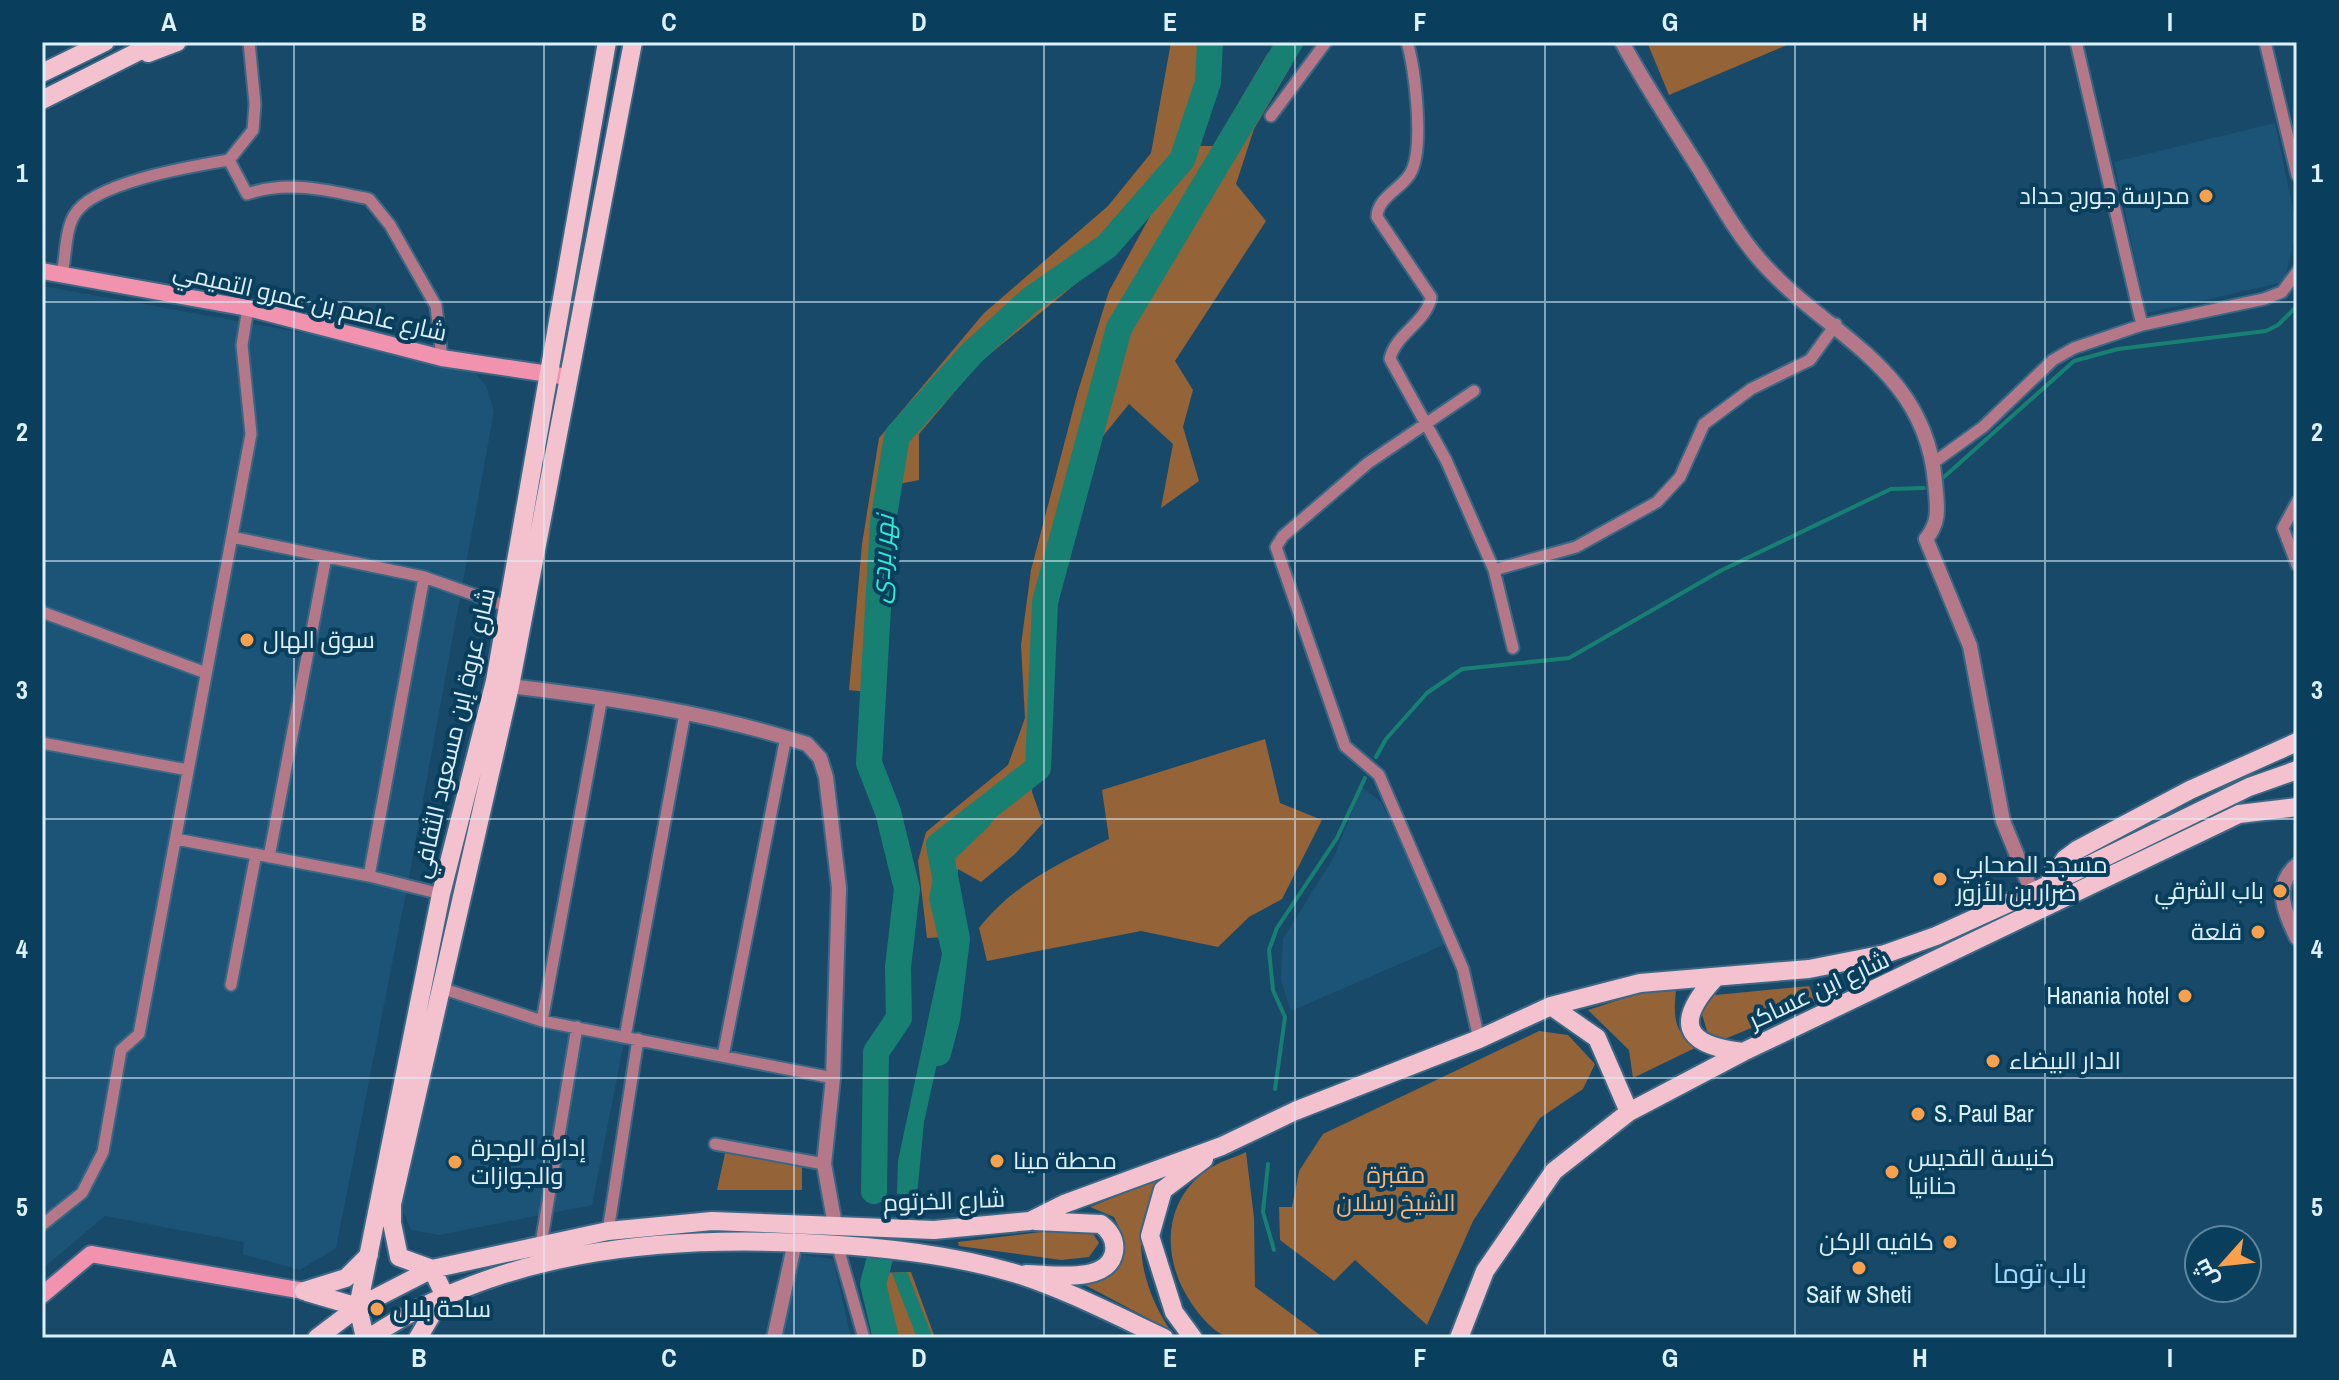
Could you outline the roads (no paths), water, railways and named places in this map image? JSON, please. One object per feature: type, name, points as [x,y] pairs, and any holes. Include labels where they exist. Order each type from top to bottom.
[{"type":"main road","points":[[59,65],[92,42]]},
{"type":"main road","points":[[42,73],[105,42]]},
{"type":"main road","points":[[42,100],[157,42]]},
{"type":"main road","points":[[111,66],[177,42]]},
{"type":"main road","name":"شارع عروة إبن مسعود الثقافي","points":[[367,1338],[358,1307],[372,1252],[441,894],[495,681],[607,42]]},
{"type":"main road","name":"شارع عروة إبن مسعود الثقافي","points":[[432,1269],[399,1257],[392,1223],[392,1204],[444,989],[510,686],[633,42]]},
{"type":"main road","name":"شارع عاصم بن عمرو التميمي","points":[[42,271],[248,308],[442,358],[568,377]]},
{"type":"main road","points":[[2040,888],[2077,850],[2190,790],[2297,742]]},
{"type":"main road","name":"شارع ابن عساكر","points":[[1551,1006],[1640,983],[1809,969],[1885,954],[1936,936],[2249,787],[2297,770]]},
{"type":"main road","name":"شارع ابن عساكر","points":[[1459,1338],[1485,1271],[1554,1171],[1629,1112],[1743,1052],[2239,814],[2297,807]]},
{"type":"main road","points":[[1716,977],[1693,1004],[1692,1027],[1699,1040],[1712,1049],[1743,1052]]},
{"type":"main road","points":[[1551,1006],[1597,1038],[1629,1112]]},
{"type":"main road","name":"شارع الخرتوم","points":[[317,1338],[358,1307],[432,1269],[608,1231],[712,1221],[934,1230],[1030,1221],[1064,1204],[1222,1146],[1295,1111],[1479,1039],[1551,1006]]},
{"type":"main road","points":[[1193,1338],[1174,1312],[1150,1236],[1163,1190],[1222,1146]]},
{"type":"main road","points":[[1015,1274],[1092,1274],[1105,1268],[1113,1256],[1114,1242],[1101,1224],[1030,1221]]},
{"type":"main road","points":[[367,1338],[444,1294],[544,1262],[609,1249],[683,1241],[837,1244],[953,1259],[1015,1274],[1164,1338]]},
{"type":"main road","points":[[304,1291],[346,1278],[372,1252]]},
{"type":"main road","points":[[42,1295],[91,1254],[304,1291],[358,1307]]},
{"type":"main road","points":[[432,1269],[444,1294]]},
{"type":"main road","points":[[418,1338],[444,1294]]},
{"type":"street","points":[[62,274],[72,217],[80,206],[155,172],[229,160],[253,130],[255,104],[249,42]]},
{"type":"street","points":[[1271,116],[1326,42]]},
{"type":"street","points":[[1407,42],[1413,71],[1417,155],[1410,175],[1379,206],[1377,217],[1431,297],[1425,311],[1392,348],[1390,359],[1446,460],[1494,570],[1513,648]]},
{"type":"street","points":[[1622,42],[1739,233],[1778,279],[1836,324],[1876,361],[1899,390],[1923,433],[1933,463],[1937,526],[1926,539],[1970,646],[2003,821],[2040,888]]},
{"type":"street","points":[[2076,42],[2142,325]]},
{"type":"street","points":[[2265,42],[2297,175]]},
{"type":"street","points":[[229,160],[247,194],[270,186],[293,186],[369,199],[390,225],[436,306],[442,358]]},
{"type":"street","points":[[1933,463],[1983,427],[2053,360],[2095,339],[2142,325],[2264,299],[2282,292],[2297,272]]},
{"type":"street","points":[[42,1225],[82,1193],[103,1152],[121,1050],[139,1034],[251,434],[242,345],[248,308]]},
{"type":"street","points":[[1494,570],[1576,547],[1657,502],[1680,477],[1704,424],[1751,389],[1810,360],[1836,324]]},
{"type":"street","points":[[1474,391],[1368,463],[1283,536],[1277,553],[1345,746],[1379,775],[1463,969],[1479,1039]]},
{"type":"street","points":[[2297,502],[2283,528],[2297,565]]},
{"type":"street","points":[[232,537],[424,577],[509,607]]},
{"type":"street","points":[[231,985],[326,557]]},
{"type":"street","points":[[369,876],[424,577]]},
{"type":"street","points":[[42,612],[206,673]]},
{"type":"street","points":[[510,686],[602,697],[685,713],[786,737],[814,751],[826,777],[839,888],[833,1078],[824,1164],[835,1225]]},
{"type":"street","points":[[542,1021],[602,697]]},
{"type":"street","points":[[608,1231],[632,1038],[685,713]]},
{"type":"street","points":[[723,1056],[786,737]]},
{"type":"street","points":[[42,743],[188,770]]},
{"type":"street","points":[[176,839],[369,876],[441,894]]},
{"type":"street","points":[[2295,866],[2282,891],[2297,938]]},
{"type":"street","points":[[444,989],[542,1021],[833,1078]]},
{"type":"street","points":[[541,1244],[577,1027]]},
{"type":"street","points":[[715,1144],[824,1164]]},
{"type":"street","points":[[774,1338],[795,1242]]},
{"type":"street","points":[[837,1244],[864,1338]]},
{"type":"waterway","name":"نهر بردى","points":[[874,1191],[876,1052],[899,1018],[898,967],[907,889],[888,812],[869,763],[883,522],[897,436],[972,353],[1030,300],[1107,246],[1182,160],[1208,82],[1210,42]]},
{"type":"waterway","name":"نهر بردى","points":[[938,1053],[947,1019],[957,939],[939,845],[1038,768],[1045,602],[1119,328],[1290,42]]},
{"type":"waterway","points":[[1944,477],[2074,361],[2118,349],[2266,331],[2278,325],[2297,306]]},
{"type":"waterway","points":[[1376,757],[1386,739],[1427,693],[1462,669],[1569,658],[1722,570],[1891,489],[1924,488]]},
{"type":"waterway","points":[[1275,1089],[1285,1017],[1273,990],[1269,950],[1277,928],[1337,838],[1365,778]]},
{"type":"waterway","points":[[1268,1164],[1263,1212],[1274,1250]]},
{"type":"waterway","name":"نهر بردى","points":[[880,1258],[873,1284],[886,1338]]},
{"type":"place","name":"مدرسة جورج حداد","points":[[2206,196]]},
{"type":"place","name":"سوق الهال","points":[[247,640]]},
{"type":"place","name":"مسجد الصحابي ضرار بن الأزور","points":[[1940,879]]},
{"type":"place","name":"باب الشرقي","points":[[2280,891]]},
{"type":"place","name":"قلعة","points":[[2258,932]]},
{"type":"place","name":"Hanania hotel","points":[[2185,996]]},
{"type":"place","name":"الدار البيضاء","points":[[1993,1061]]},
{"type":"place","name":"S. Paul Bar","points":[[1918,1114]]},
{"type":"place","name":"محطة مينا","points":[[997,1161]]},
{"type":"place","name":"إدارة الهجرة والجوازات","points":[[455,1162]]},
{"type":"place","name":"كنيسة القديس حنانيا","points":[[1892,1172]]},
{"type":"place","name":"كافيه الركن","points":[[1950,1242]]},
{"type":"place","name":"Saif w Sheti","points":[[1859,1268]]},
{"type":"place","name":"ساحة بلال","points":[[377,1309]]},
{"type":"district","name":"باب توما","points":[[2040,1273]]},
{"type":"park label","name":"مقبرة الشيخ رسلان","points":[[1396,1189]]}]
